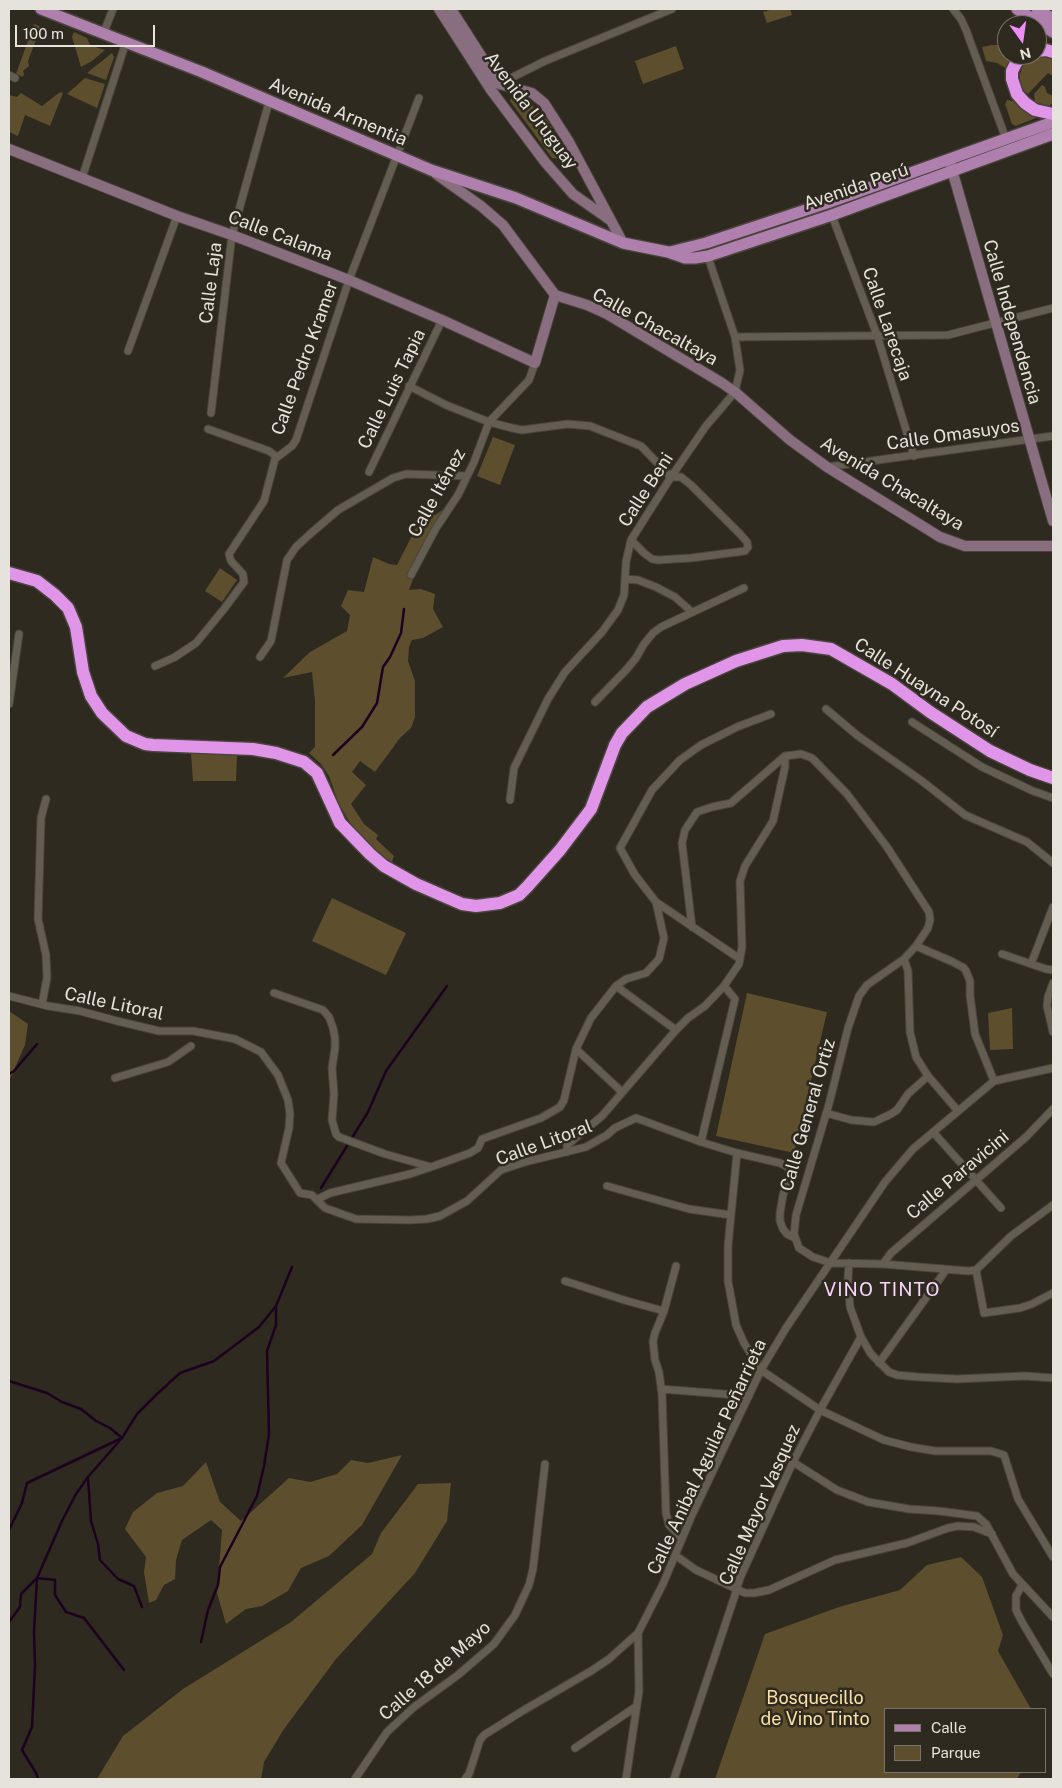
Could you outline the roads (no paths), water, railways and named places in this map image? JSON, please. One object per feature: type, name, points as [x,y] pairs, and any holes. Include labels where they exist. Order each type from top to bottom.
[{"type":"highway","points":[[1015,65],[1012,71],[1012,79],[1017,94],[1035,110],[1053,114]]},
{"type":"highway","name":"Calle Huayna Potosí","points":[[9,573],[37,581],[68,608],[76,627],[83,672],[91,696],[102,713],[126,736],[145,744],[153,745],[253,749],[295,758],[304,762],[317,773],[340,824],[370,854],[384,866],[416,884],[462,904],[476,906],[500,903],[519,895],[527,887],[560,850],[591,809],[618,739],[629,724],[647,706],[685,684],[736,661],[783,646],[802,645],[831,649],[892,684],[930,712],[990,751],[1030,770],[1053,778]]},
{"type":"main road","name":"Avenida Armentia","points":[[41,9],[104,32],[202,72],[396,156],[431,170],[516,198],[623,243]]},
{"type":"main road","name":"Avenida Uruguay","points":[[439,9],[454,23],[545,162],[573,194],[610,220]]},
{"type":"main road","name":"Avenida Uruguay","points":[[451,9],[454,23]]},
{"type":"main road","points":[[1017,9],[1053,32]]},
{"type":"main road","points":[[1036,9],[1053,19]]},
{"type":"main road","name":"Avenida Uruguay","points":[[495,87],[532,93],[544,103],[570,142],[623,243]]},
{"type":"main road","name":"Avenida Perú","points":[[623,243],[668,252],[685,258],[708,256],[832,215],[952,172],[1053,122]]},
{"type":"main road","name":"Avenida Perú","points":[[668,252],[706,243],[949,160],[1053,134]]},
{"type":"main road","name":"Calle Calama","points":[[9,149],[178,216],[349,280],[535,363]]},
{"type":"main road","name":"Calle Independencia","points":[[949,160],[1053,521]]},
{"type":"main road","points":[[431,170],[482,206],[504,225],[555,295]]},
{"type":"main road","name":"Calle Iténez","points":[[535,363],[555,295]]},
{"type":"main road","name":"Calle Chacaltaya","points":[[555,295],[587,305],[607,314],[735,392]]},
{"type":"main road","name":"Avenida Chacaltaya","points":[[735,392],[790,440],[827,467],[952,543],[985,547],[1053,546]]},
{"type":"street","points":[[104,32],[113,9]]},
{"type":"street","points":[[953,9],[961,19],[966,30],[1008,145]]},
{"type":"street","points":[[495,87],[545,61],[666,10]]},
{"type":"street","points":[[82,178],[126,42]]},
{"type":"street","name":"Calle Pedro Kramer","points":[[155,666],[175,657],[196,643],[244,582],[243,574],[231,561],[229,555],[264,501],[269,488],[273,463],[296,440],[349,280],[419,98]]},
{"type":"street","name":"Calle Laja","points":[[212,413],[232,235],[269,102]]},
{"type":"street","name":"Calle Larecaja","points":[[827,203],[877,335],[914,456]]},
{"type":"street","points":[[128,351],[178,216]]},
{"type":"street","name":"Calle Beni","points":[[510,800],[514,768],[548,699],[565,672],[613,619],[624,595],[626,562],[631,540],[671,476],[706,426],[735,392],[740,370],[735,337],[708,256],[706,243]]},
{"type":"street","points":[[735,337],[948,335],[1053,308]]},
{"type":"street","name":"Calle Luis Tapia","points":[[369,472],[442,320]]},
{"type":"street","name":"Calle Iténez","points":[[411,575],[436,528],[458,495],[474,462],[489,422],[529,380],[535,363]]},
{"type":"street","points":[[409,386],[446,405],[489,422],[522,430],[568,424],[590,426],[641,446],[671,476],[681,477],[691,485],[740,534],[747,542],[748,550],[691,558],[658,560],[652,559],[631,540]]},
{"type":"street","points":[[208,429],[269,451],[276,458]]},
{"type":"street","name":"Calle Omasuyos","points":[[827,467],[1053,436]]},
{"type":"street","points":[[260,657],[271,641],[287,560],[296,547],[309,535],[338,510],[402,474],[466,476]]},
{"type":"street","points":[[625,579],[638,580],[656,587],[676,597],[692,612]]},
{"type":"street","points":[[595,702],[631,664],[653,633],[661,627],[744,588]]},
{"type":"street","points":[[9,704],[19,634]]},
{"type":"street","points":[[826,709],[858,736],[922,781],[965,815],[1027,842],[1053,863]]},
{"type":"street","points":[[740,959],[656,902],[635,875],[620,848],[652,790],[680,760],[701,745],[737,727],[771,714]]},
{"type":"street","points":[[912,722],[982,767],[1033,791],[1053,798]]},
{"type":"street","name":"Calle General Ortiz","points":[[785,756],[801,754],[812,758],[847,794],[887,847],[929,912],[929,924],[916,946],[904,959],[867,985],[859,996],[848,1028],[796,1216],[795,1238]]},
{"type":"street","points":[[692,927],[682,855],[685,830],[697,812],[731,803],[745,793],[785,756]]},
{"type":"street","points":[[567,1152],[567,1145],[602,1116],[676,1030],[688,1018],[706,1006],[736,969],[742,947],[740,881],[744,866],[772,821],[785,767],[785,756]]},
{"type":"street","points":[[42,1004],[47,978],[47,963],[38,919],[41,818],[46,799]]},
{"type":"street","points":[[318,1199],[330,1193],[432,1167],[470,1153],[478,1148],[482,1139],[541,1118],[560,1107],[564,1100],[576,1049],[591,1018],[616,986],[626,979],[646,973],[659,959],[664,938],[656,902]]},
{"type":"street","points":[[1031,964],[1053,907]]},
{"type":"street","points":[[916,946],[953,962],[966,971],[970,981],[975,1034],[994,1081]]},
{"type":"street","points":[[1002,954],[1053,970]]},
{"type":"street","points":[[904,959],[910,985],[910,1032],[913,1049],[919,1063],[928,1076],[958,1111]]},
{"type":"street","points":[[1053,982],[1047,1006],[1052,1015],[1053,1032]]},
{"type":"street","points":[[616,986],[676,1030]]},
{"type":"street","points":[[724,986],[735,999],[701,1142],[737,1153],[780,1162],[788,1167],[790,1175],[783,1195],[780,1221],[783,1229],[795,1238],[799,1248],[805,1253],[831,1263],[850,1262],[946,1270],[976,1270],[1011,1236],[1053,1205]]},
{"type":"street","points":[[274,993],[323,1010],[333,1028],[335,1043],[332,1068],[334,1094],[332,1120],[336,1134],[339,1137],[385,1154],[432,1167]]},
{"type":"street","name":"Calle Litoral","points":[[9,996],[159,1030],[194,1031],[235,1039],[261,1052],[278,1075],[288,1100],[289,1128],[281,1163],[300,1193],[312,1195],[325,1208],[356,1219],[427,1219],[440,1216],[461,1205],[502,1170],[525,1162],[586,1147],[607,1136],[615,1128],[636,1118],[701,1142]]},
{"type":"street","points":[[115,1078],[168,1062],[191,1046]]},
{"type":"street","points":[[576,1049],[622,1092]]},
{"type":"street","name":"Calle Anibal Aguilar Peñarrieta","points":[[465,1779],[469,1774],[480,1740],[484,1735],[592,1671],[609,1659],[638,1633],[663,1584],[681,1538],[761,1370],[786,1328],[884,1182],[914,1149],[994,1081],[1053,1068]]},
{"type":"street","points":[[826,1113],[851,1120],[874,1122],[897,1110],[908,1094],[928,1076]]},
{"type":"street","name":"Calle Paravicini","points":[[883,1264],[890,1253],[1026,1137],[1053,1109]]},
{"type":"street","points":[[934,1132],[1002,1208]]},
{"type":"street","points":[[737,1153],[730,1215],[728,1281],[736,1324],[744,1343],[761,1370],[820,1410],[884,1440],[935,1451],[991,1452],[1004,1455],[1018,1499],[1053,1557]]},
{"type":"street","points":[[607,1186],[688,1209],[730,1215]]},
{"type":"street","points":[[850,1262],[848,1278],[850,1307],[861,1337],[879,1363],[889,1372],[905,1376],[957,1379],[1025,1376],[1053,1378]]},
{"type":"street","points":[[676,1266],[664,1311],[653,1341],[654,1360],[659,1372],[661,1389],[666,1513],[669,1525],[681,1538]]},
{"type":"street","points":[[879,1363],[946,1270]]},
{"type":"street","points":[[976,1270],[984,1313],[1020,1308],[1053,1293]]},
{"type":"street","points":[[565,1280],[664,1311]]},
{"type":"street","name":"Calle Mayor Vasquez","points":[[674,1779],[740,1578],[820,1410],[861,1337]]},
{"type":"street","points":[[661,1389],[749,1396]]},
{"type":"street","points":[[794,1462],[837,1490],[868,1502],[908,1509],[977,1516],[986,1524],[1013,1574],[1053,1617]]},
{"type":"street","name":"Calle 18 de Mayo","points":[[355,1779],[387,1732],[414,1707],[458,1676],[494,1644],[514,1615],[529,1584],[533,1569],[545,1464]]},
{"type":"street","points":[[675,1556],[696,1570],[745,1593],[768,1590],[835,1560],[907,1542],[948,1528],[958,1526],[974,1527],[992,1534]]},
{"type":"street","points":[[1022,1585],[1016,1596],[1016,1610],[1053,1674]]},
{"type":"street","points":[[626,1779],[637,1706],[640,1661],[638,1633]]},
{"type":"street","points":[[575,1748],[637,1706]]},
{"type":"waterway","points":[[333,755],[362,727],[377,703],[383,667],[390,657],[401,633],[404,609]]},
{"type":"waterway","points":[[321,1188],[368,1112],[386,1071],[447,986]]},
{"type":"waterway","points":[[9,1074],[14,1071],[37,1044]]},
{"type":"waterway","points":[[38,1779],[22,1750],[32,1727],[37,1578],[62,1521],[76,1494],[88,1477],[122,1438],[137,1414],[180,1373],[214,1361],[259,1327],[276,1306],[292,1267]]},
{"type":"waterway","points":[[201,1642],[208,1610],[218,1585],[220,1567],[257,1496],[264,1466],[269,1434],[267,1351],[276,1325],[276,1308]]},
{"type":"waterway","points":[[9,1381],[47,1393],[62,1402],[81,1409],[122,1438],[27,1483],[22,1503],[9,1530]]},
{"type":"waterway","points":[[88,1478],[91,1521],[98,1544],[100,1560],[118,1579],[134,1586],[142,1607]]},
{"type":"waterway","points":[[9,1622],[20,1607],[21,1594],[37,1578],[55,1580],[55,1595],[66,1612],[84,1618],[124,1670]]},
{"type":"district","name":"VINO TINTO","points":[[882,1290]]},
{"type":"park label","name":"Bosquecillo de Vino Tinto","points":[[815,1708]]}]
